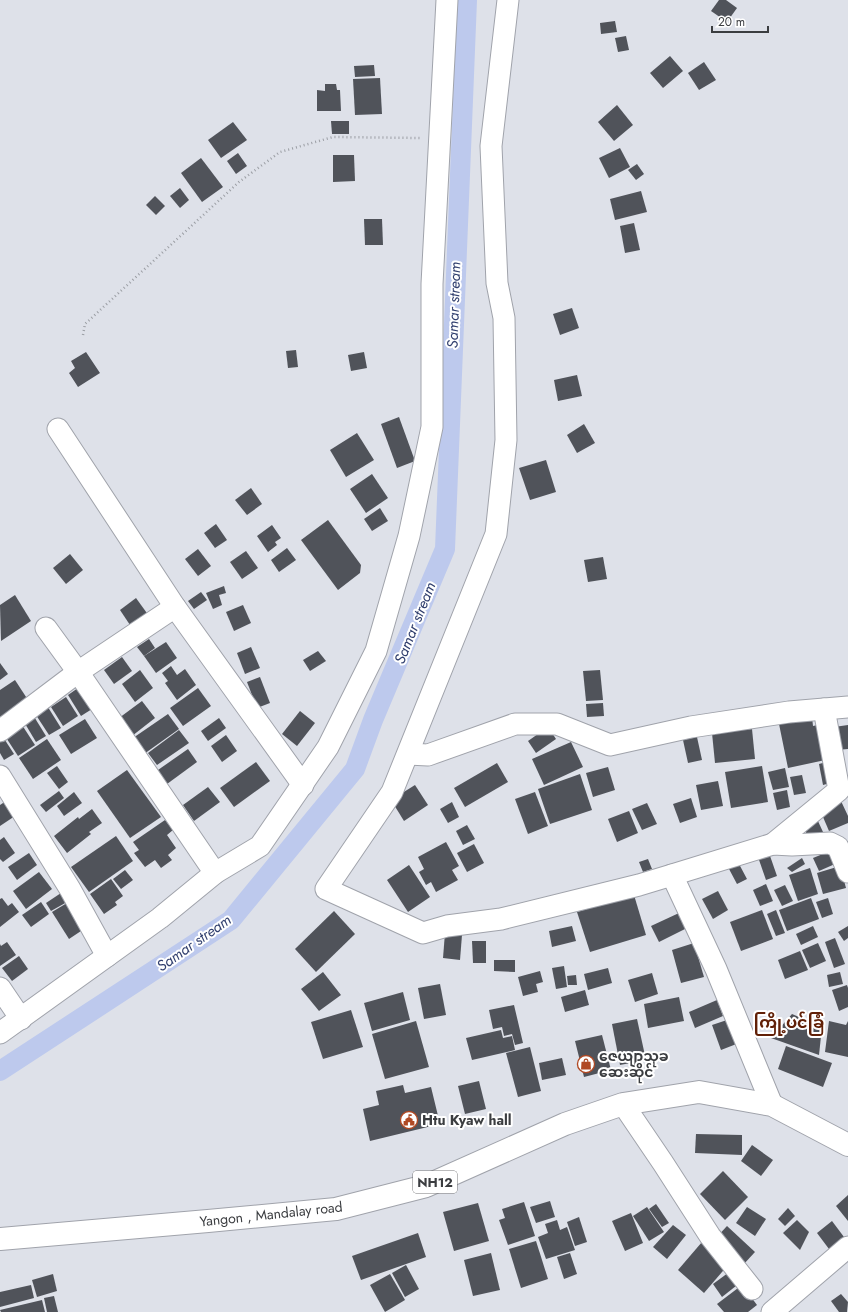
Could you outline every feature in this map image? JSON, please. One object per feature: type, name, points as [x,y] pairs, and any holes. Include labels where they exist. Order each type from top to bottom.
[{"type":"highway","name":"Yangon , Mandalay road","points":[[0,1238],[336,1209],[426,1186],[565,1124],[623,1104],[699,1092],[772,1105],[848,1145]]},
{"type":"street","points":[[0,1033],[160,918],[215,873],[260,846],[328,747],[376,651],[409,536],[432,426],[432,284],[447,0]]},
{"type":"street","points":[[508,0],[491,146],[498,283],[504,318],[506,440],[496,534],[392,792],[326,889],[423,933],[447,926],[501,919],[639,885],[773,844],[792,845],[830,843],[838,847],[848,872]]},
{"type":"street","points":[[58,430],[175,607],[303,784]]},
{"type":"street","points":[[0,731],[78,672],[175,607]]},
{"type":"street","points":[[46,628],[78,672],[215,873]]},
{"type":"street","points":[[408,754],[428,755],[515,724],[557,724],[610,745],[691,727],[789,712],[848,707]]},
{"type":"street","points":[[773,844],[839,790],[824,709]]},
{"type":"street","points":[[0,776],[70,889],[107,956]]},
{"type":"street","points":[[672,874],[716,969],[772,1105]]},
{"type":"street","points":[[0,988],[21,1018]]},
{"type":"street","points":[[623,1104],[710,1236],[752,1289]]},
{"type":"street","points":[[772,1312],[848,1247]]},
{"type":"path","points":[[83,335],[85,324],[239,182],[280,152],[333,137],[439,138]]},
{"type":"building","points":[[719,0],[726,0],[737,8],[727,22],[711,11]]},
{"type":"building","points":[[615,21],[617,32],[601,34],[600,23]]},
{"type":"building","points":[[626,36],[629,50],[618,52],[615,38]]},
{"type":"building","points":[[670,56],[683,71],[663,88],[650,73]]},
{"type":"building","points":[[704,62],[716,80],[699,90],[688,73]]},
{"type":"building","points":[[374,65],[375,76],[355,77],[354,66]]},
{"type":"building","points":[[380,78],[382,114],[355,115],[353,79]]},
{"type":"building","points":[[325,84],[336,84],[337,90],[340,90],[341,111],[317,111],[317,90],[325,91]]},
{"type":"building","points":[[617,105],[633,125],[614,141],[598,122]]},
{"type":"building","points":[[331,121],[349,121],[349,134],[332,134]]},
{"type":"building","points":[[233,122],[247,140],[221,158],[208,140]]},
{"type":"building","points":[[620,148],[630,167],[609,178],[599,158]]},
{"type":"building","points":[[238,153],[247,166],[236,174],[227,161]]},
{"type":"building","points":[[333,155],[354,155],[355,181],[333,182]]},
{"type":"building","points":[[201,158],[223,187],[202,202],[181,173]]},
{"type":"building","points":[[637,164],[644,174],[636,180],[628,170]]},
{"type":"building","points":[[180,188],[189,200],[180,208],[170,196]]},
{"type":"building","points":[[641,191],[647,212],[615,220],[610,199]]},
{"type":"building","points":[[155,196],[165,206],[156,215],[146,205]]},
{"type":"building","points":[[364,219],[382,219],[383,245],[365,245]]},
{"type":"building","points":[[634,223],[640,250],[625,253],[620,226]]},
{"type":"building","points":[[572,308],[579,328],[560,335],[553,314]]},
{"type":"building","points":[[296,350],[298,367],[288,368],[286,351]]},
{"type":"building","points":[[86,352],[100,373],[78,387],[69,373],[75,368],[71,361]]},
{"type":"building","points":[[364,352],[367,368],[351,371],[348,355]]},
{"type":"building","points":[[577,375],[582,396],[558,401],[554,380]]},
{"type":"building","points":[[399,417],[415,461],[397,468],[381,424]]},
{"type":"building","points":[[584,424],[595,443],[577,453],[567,435]]},
{"type":"building","points":[[357,433],[374,460],[346,477],[330,450]]},
{"type":"building","points":[[546,460],[556,492],[530,500],[519,468]]},
{"type":"building","points":[[372,474],[388,498],[366,513],[350,489]]},
{"type":"building","points":[[251,488],[262,504],[247,515],[235,500]]},
{"type":"building","points":[[380,508],[388,521],[372,531],[364,519]]},
{"type":"building","points":[[328,520],[361,565],[360,573],[338,590],[301,540]]},
{"type":"building","points":[[216,524],[227,540],[215,548],[204,533]]},
{"type":"building","points":[[272,525],[281,538],[275,542],[277,545],[268,552],[257,536]]},
{"type":"building","points":[[287,548],[296,560],[279,572],[271,560]]},
{"type":"building","points":[[198,549],[211,566],[198,576],[185,559]]},
{"type":"building","points":[[246,551],[258,568],[242,579],[230,562]]},
{"type":"building","points":[[70,554],[83,570],[66,584],[53,568]]},
{"type":"building","points":[[603,557],[607,579],[588,582],[584,560]]},
{"type":"building","points":[[224,586],[226,593],[219,595],[222,605],[213,609],[206,593]]},
{"type":"building","points":[[201,592],[207,600],[194,609],[188,601]]},
{"type":"building","points":[[15,595],[31,621],[1,641],[0,605]]},
{"type":"building","points":[[136,598],[149,616],[132,628],[120,610]]},
{"type":"building","points":[[243,605],[251,623],[234,631],[226,612]]},
{"type":"building","points":[[149,639],[155,648],[144,656],[137,647]]},
{"type":"building","points":[[166,642],[177,658],[156,673],[144,656]]},
{"type":"building","points":[[251,647],[260,668],[245,674],[237,653]]},
{"type":"building","points":[[318,651],[326,661],[310,671],[303,660]]},
{"type":"building","points":[[122,657],[132,671],[114,684],[104,670]]},
{"type":"building","points":[[0,663],[8,674],[0,680]]},
{"type":"building","points":[[171,666],[177,675],[185,669],[196,685],[177,700],[165,683],[168,681],[162,673]]},
{"type":"building","points":[[140,670],[153,688],[135,702],[122,684]]},
{"type":"building","points":[[600,670],[603,700],[586,701],[583,671]]},
{"type":"building","points":[[260,677],[270,703],[257,708],[247,682]]},
{"type":"building","points":[[15,680],[30,703],[3,721],[0,716],[0,690]]},
{"type":"building","points":[[78,688],[92,709],[81,716],[68,695]]},
{"type":"building","points":[[198,688],[211,706],[183,726],[170,708]]},
{"type":"building","points":[[66,697],[78,716],[63,726],[51,707]]},
{"type":"building","points":[[142,701],[155,718],[132,736],[119,718]]},
{"type":"building","points":[[603,703],[604,716],[587,717],[586,704]]},
{"type":"building","points":[[46,704],[61,728],[49,735],[34,712]]},
{"type":"building","points":[[300,711],[315,723],[297,746],[282,734]]},
{"type":"building","points":[[168,714],[179,729],[144,754],[133,738]]},
{"type":"building","points":[[33,715],[46,736],[36,742],[24,722]]},
{"type":"building","points":[[812,717],[813,726],[822,724],[830,759],[788,768],[779,724]]},
{"type":"building","points":[[219,718],[226,728],[208,741],[201,731]]},
{"type":"building","points":[[85,719],[97,738],[71,754],[59,735]]},
{"type":"building","points":[[22,725],[35,745],[18,756],[5,736]]},
{"type":"building","points":[[848,725],[848,749],[837,750],[834,727]]},
{"type":"building","points":[[548,727],[556,739],[536,753],[528,741]]},
{"type":"building","points":[[752,729],[755,759],[715,763],[712,733]]},
{"type":"building","points":[[179,730],[189,743],[157,765],[148,753]]},
{"type":"building","points":[[226,735],[237,751],[222,762],[211,746]]},
{"type":"building","points":[[3,737],[14,754],[4,760],[0,753],[0,739]]},
{"type":"building","points":[[697,737],[702,760],[688,763],[683,740]]},
{"type":"building","points":[[47,739],[61,760],[33,779],[19,758]]},
{"type":"building","points":[[571,742],[583,767],[544,785],[532,759]]},
{"type":"building","points":[[188,749],[197,762],[167,784],[158,770]]},
{"type":"building","points":[[830,761],[834,782],[823,785],[819,764]]},
{"type":"building","points":[[256,762],[270,781],[234,807],[220,788]]},
{"type":"building","points":[[497,763],[508,782],[465,807],[454,788]]},
{"type":"building","points":[[57,766],[68,782],[59,789],[47,773]]},
{"type":"building","points":[[762,766],[768,802],[731,808],[725,772]]},
{"type":"building","points":[[608,767],[615,790],[593,797],[586,773]]},
{"type":"building","points":[[785,768],[789,787],[773,790],[768,772]]},
{"type":"building","points":[[127,770],[161,817],[130,838],[97,791]]},
{"type":"building","points":[[580,774],[592,810],[550,824],[538,789]]},
{"type":"building","points":[[802,775],[806,793],[794,795],[790,777]]},
{"type":"building","points":[[718,781],[723,806],[701,810],[696,785]]},
{"type":"building","points":[[415,785],[428,805],[404,821],[391,800]]},
{"type":"building","points":[[208,787],[220,802],[194,821],[183,805]]},
{"type":"building","points":[[787,790],[790,807],[777,810],[773,793]]},
{"type":"building","points":[[59,791],[64,798],[46,812],[40,805]]},
{"type":"building","points":[[74,792],[82,803],[64,816],[57,806]]},
{"type":"building","points":[[535,792],[548,826],[528,834],[515,799]]},
{"type":"building","points":[[691,798],[697,817],[680,823],[673,804]]},
{"type":"building","points":[[6,801],[15,816],[0,826],[0,805]]},
{"type":"building","points":[[841,801],[848,816],[848,823],[829,831],[820,810]]},
{"type":"building","points":[[452,802],[459,817],[448,823],[440,809]]},
{"type":"building","points":[[647,803],[657,824],[642,830],[632,809]]},
{"type":"building","points":[[92,809],[102,823],[89,832],[91,834],[67,853],[54,836],[78,817],[79,819]]},
{"type":"building","points":[[629,811],[638,833],[617,842],[608,819]]},
{"type":"building","points":[[817,819],[823,832],[809,839],[803,826]]},
{"type":"building","points":[[165,820],[173,830],[167,835],[176,848],[168,855],[172,860],[161,868],[155,860],[145,867],[134,853],[139,850],[133,842]]},
{"type":"building","points":[[467,825],[475,839],[463,845],[456,831]]},
{"type":"building","points":[[116,836],[133,861],[89,892],[71,867]]},
{"type":"building","points":[[4,837],[15,853],[3,862],[0,859],[0,840]]},
{"type":"building","points":[[446,842],[459,866],[452,870],[458,880],[436,892],[431,882],[426,885],[419,872],[424,869],[418,857]]},
{"type":"building","points":[[474,844],[484,863],[467,872],[457,853]]},
{"type":"building","points":[[830,851],[835,864],[819,871],[813,858]]},
{"type":"building","points":[[29,853],[37,865],[17,880],[8,867]]},
{"type":"building","points":[[769,853],[777,876],[766,880],[758,857]]},
{"type":"building","points":[[802,858],[805,864],[792,872],[787,868]]},
{"type":"building","points":[[648,859],[652,869],[643,872],[639,862]]},
{"type":"building","points":[[739,864],[747,879],[737,884],[729,869]]},
{"type":"building","points":[[409,865],[430,897],[408,912],[387,880]]},
{"type":"building","points":[[840,866],[846,888],[823,894],[817,873]]},
{"type":"building","points":[[810,868],[818,894],[798,901],[789,875]]},
{"type":"building","points":[[125,870],[133,880],[121,889],[113,879]]},
{"type":"building","points":[[39,872],[52,889],[26,909],[13,891]]},
{"type":"building","points":[[111,879],[123,896],[115,902],[117,905],[104,914],[90,894]]},
{"type":"building","points":[[766,884],[773,901],[760,906],[753,890]]},
{"type":"building","points":[[785,885],[793,901],[782,906],[774,890]]},
{"type":"building","points":[[718,891],[728,910],[713,919],[702,899]]},
{"type":"building","points":[[61,893],[67,902],[51,911],[46,903]]},
{"type":"building","points":[[634,895],[646,935],[590,952],[577,912]]},
{"type":"building","points":[[2,898],[8,906],[12,903],[19,912],[0,927],[0,899]]},
{"type":"building","points":[[811,898],[819,919],[787,931],[779,910]]},
{"type":"building","points":[[828,898],[833,914],[822,918],[816,902]]},
{"type":"building","points":[[41,902],[49,914],[31,927],[22,915]]},
{"type":"building","points":[[67,903],[84,929],[69,939],[52,912]]},
{"type":"building","points":[[762,910],[773,939],[741,951],[730,922]]},
{"type":"building","points":[[776,910],[785,933],[776,936],[767,914]]},
{"type":"building","points":[[334,911],[355,934],[316,972],[295,949]]},
{"type":"building","points":[[679,913],[687,928],[659,942],[651,926]]},
{"type":"building","points":[[572,926],[576,941],[552,947],[549,931]]},
{"type":"building","points":[[813,926],[818,937],[801,945],[796,934]]},
{"type":"building","points":[[848,926],[848,938],[844,941],[838,932]]},
{"type":"building","points":[[445,933],[462,935],[460,960],[443,958]]},
{"type":"building","points":[[835,938],[845,964],[834,968],[825,942]]},
{"type":"building","points":[[472,941],[486,941],[486,963],[473,963]]},
{"type":"building","points":[[7,942],[16,955],[0,966],[0,944],[1,946]]},
{"type":"building","points":[[694,943],[704,977],[681,983],[672,950]]},
{"type":"building","points":[[818,943],[826,961],[810,968],[802,950]]},
{"type":"building","points":[[800,951],[808,970],[785,979],[778,960]]},
{"type":"building","points":[[19,956],[28,969],[12,981],[2,968]]},
{"type":"building","points":[[494,960],[515,960],[515,972],[494,971]]},
{"type":"building","points":[[564,966],[567,987],[556,989],[552,968]]},
{"type":"building","points":[[608,968],[612,983],[588,990],[584,974]]},
{"type":"building","points":[[540,971],[543,982],[536,984],[538,992],[523,996],[518,977]]},
{"type":"building","points":[[323,972],[341,995],[319,1011],[301,989]]},
{"type":"building","points":[[840,972],[843,984],[829,987],[827,975]]},
{"type":"building","points":[[652,973],[658,994],[635,1002],[628,980]]},
{"type":"building","points":[[576,975],[577,985],[568,985],[567,976]]},
{"type":"building","points":[[440,984],[446,1015],[424,1019],[418,988]]},
{"type":"building","points":[[847,985],[848,1007],[839,1011],[832,990]]},
{"type":"building","points":[[585,990],[589,1005],[565,1012],[561,997]]},
{"type":"building","points":[[403,992],[410,1020],[372,1031],[364,1003]]},
{"type":"building","points":[[679,997],[684,1021],[648,1028],[644,1004]]},
{"type":"building","points":[[717,1000],[723,1016],[695,1028],[689,1012]]},
{"type":"building","points":[[514,1005],[523,1043],[515,1045],[512,1034],[504,1036],[502,1027],[493,1029],[489,1010]]},
{"type":"building","points":[[351,1010],[363,1047],[323,1059],[311,1022]]},
{"type":"building","points":[[792,1014],[822,1027],[819,1055],[771,1038]]},
{"type":"building","points":[[637,1019],[646,1060],[620,1065],[612,1024]]},
{"type":"building","points":[[730,1019],[739,1043],[721,1050],[712,1025]]},
{"type":"building","points":[[416,1021],[429,1067],[385,1079],[372,1034]]},
{"type":"building","points":[[829,1021],[846,1025],[848,1021],[848,1057],[825,1052]]},
{"type":"building","points":[[501,1030],[503,1038],[512,1036],[515,1050],[472,1060],[466,1038]]},
{"type":"building","points":[[602,1035],[611,1070],[584,1077],[575,1041]]},
{"type":"building","points":[[786,1046],[832,1063],[823,1087],[778,1069]]},
{"type":"building","points":[[530,1047],[541,1091],[518,1097],[506,1053]]},
{"type":"building","points":[[562,1058],[566,1075],[542,1080],[539,1063]]},
{"type":"building","points":[[479,1081],[486,1109],[465,1114],[458,1086]]},
{"type":"building","points":[[403,1085],[405,1093],[431,1087],[440,1124],[370,1141],[363,1109],[379,1105],[376,1091]]},
{"type":"building","points":[[696,1134],[742,1135],[742,1155],[695,1153]]},
{"type":"building","points":[[752,1145],[773,1160],[761,1176],[741,1161]]},
{"type":"building","points":[[723,1171],[748,1197],[725,1220],[700,1194]]},
{"type":"building","points":[[848,1195],[848,1221],[836,1206]]},
{"type":"building","points":[[550,1201],[555,1217],[536,1223],[530,1207]]},
{"type":"building","points":[[524,1202],[535,1236],[508,1245],[499,1220],[505,1218],[502,1209]]},
{"type":"building","points":[[478,1203],[489,1241],[454,1251],[443,1212]]},
{"type":"building","points":[[656,1204],[669,1223],[662,1227],[649,1209]]},
{"type":"building","points":[[647,1207],[664,1232],[649,1241],[633,1216]]},
{"type":"building","points":[[747,1207],[766,1219],[755,1236],[736,1223]]},
{"type":"building","points":[[788,1208],[795,1216],[785,1226],[778,1219]]},
{"type":"building","points":[[631,1213],[643,1243],[625,1251],[612,1221]]},
{"type":"building","points":[[579,1217],[587,1242],[575,1246],[567,1222]]},
{"type":"building","points":[[557,1220],[560,1230],[567,1227],[575,1250],[546,1259],[538,1237],[548,1233],[545,1224]]},
{"type":"building","points":[[797,1220],[809,1232],[800,1250],[783,1233]]},
{"type":"building","points":[[832,1221],[847,1241],[832,1253],[817,1233]]},
{"type":"building","points":[[673,1225],[686,1235],[667,1259],[653,1247]]},
{"type":"building","points":[[727,1226],[755,1252],[743,1265],[715,1239]]},
{"type":"building","points":[[418,1233],[426,1257],[361,1280],[352,1256]]},
{"type":"building","points":[[536,1241],[548,1279],[521,1288],[509,1249]]},
{"type":"building","points":[[702,1242],[728,1265],[704,1293],[678,1270]]},
{"type":"building","points":[[491,1253],[500,1290],[473,1296],[464,1260]]},
{"type":"building","points":[[570,1253],[577,1274],[564,1279],[557,1257]]},
{"type":"building","points":[[406,1265],[419,1289],[405,1297],[392,1273]]},
{"type":"building","points":[[732,1270],[741,1282],[722,1297],[713,1284]]},
{"type":"building","points":[[53,1274],[57,1291],[37,1297],[32,1280]]},
{"type":"building","points":[[390,1274],[405,1300],[385,1312],[370,1285]]},
{"type":"building","points":[[31,1285],[34,1298],[0,1307],[0,1292]]},
{"type":"building","points":[[742,1285],[757,1305],[748,1312],[724,1312],[717,1304]]},
{"type":"building","points":[[841,1294],[848,1302],[847,1312],[839,1312],[831,1301]]},
{"type":"building","points":[[54,1296],[58,1312],[47,1312],[44,1298]]},
{"type":"building","points":[[42,1300],[45,1312],[1,1312],[0,1310]]},
{"type":"waterway","name":"Samar stream","points":[[0,1071],[231,920],[355,769],[373,720],[445,549],[467,0]]},
{"type":"place","name":"ဇေယျာသုခ ဆေးဆိုင်","points":[[586,1064]]},
{"type":"place","name":"Htu Kyaw hall","points":[[409,1120]]},
{"type":"district","name":"ကြို့ပင်ခြံ","points":[[789,1022]]}]
